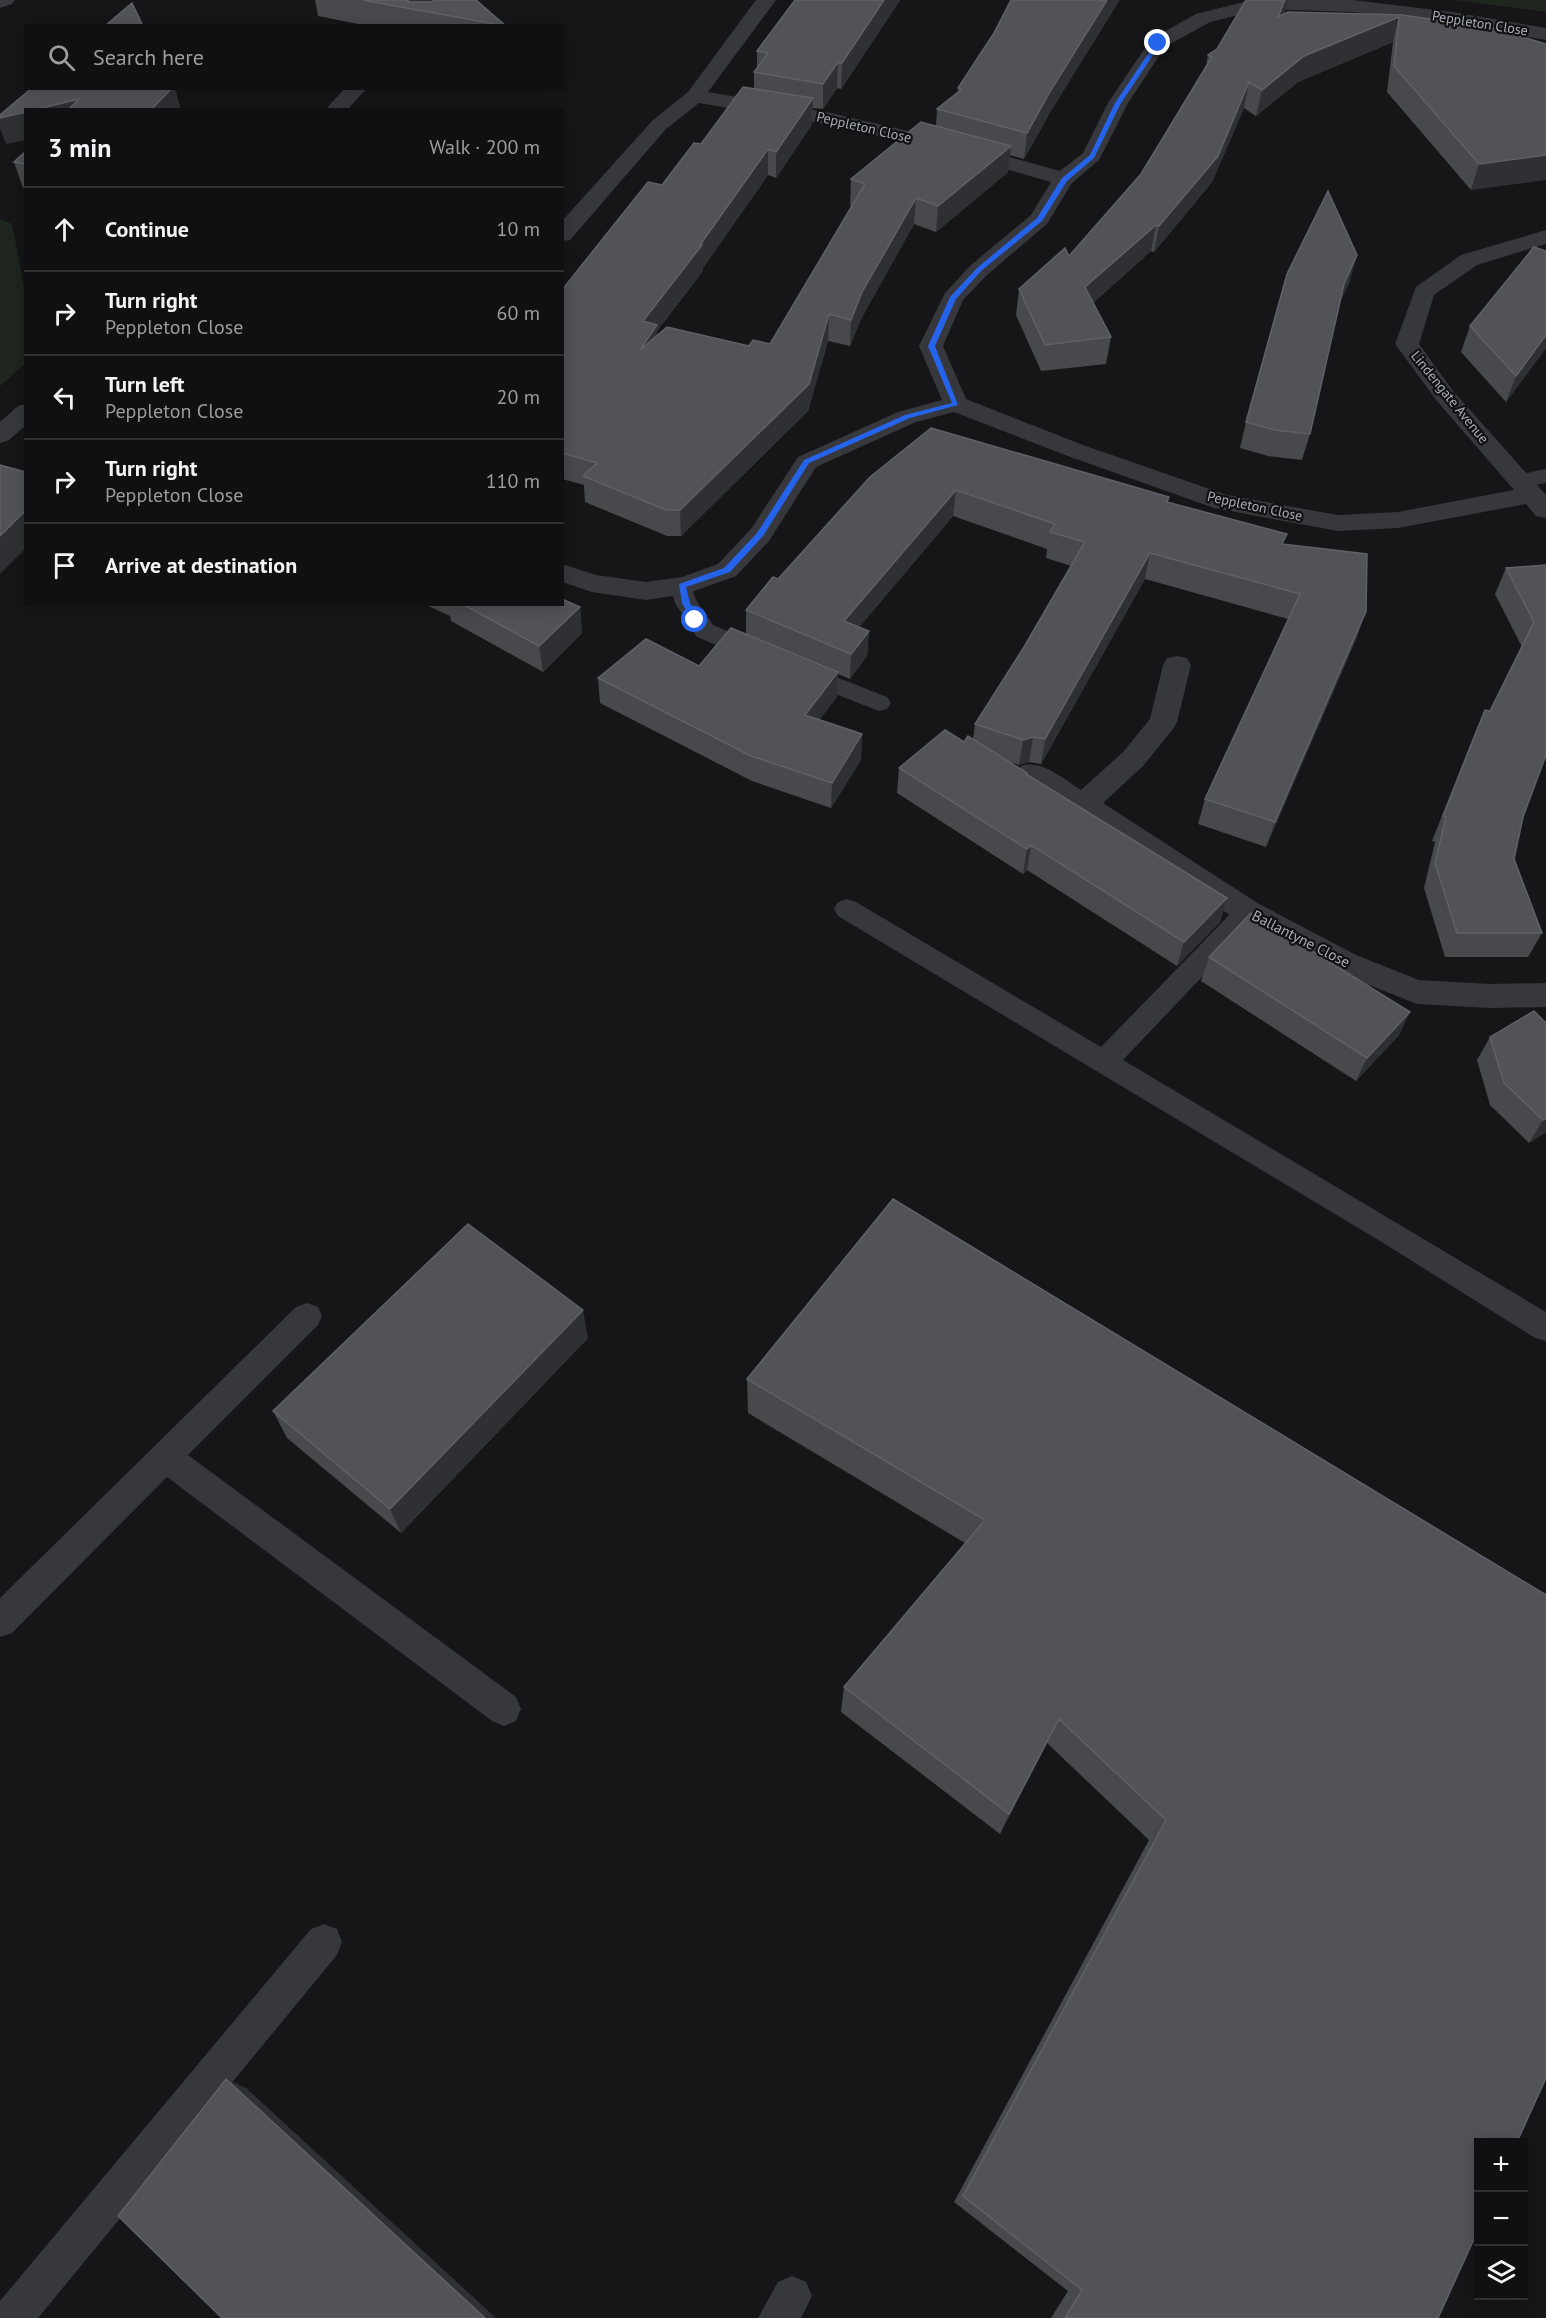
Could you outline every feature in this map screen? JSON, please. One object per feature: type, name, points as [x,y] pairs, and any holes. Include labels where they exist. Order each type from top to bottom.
[{"type":"street","points":[[0,2],[5,0]]},
{"type":"street","points":[[564,233],[659,125],[695,96],[766,0]]},
{"type":"street","name":"Peppleton Close","points":[[1533,496],[1398,520],[1338,522],[1223,502],[1074,450],[956,404],[931,346],[953,298],[979,270],[1039,219],[1064,179],[1092,156],[1118,103],[1158,43],[1203,18],[1263,3],[1353,6],[1452,18],[1546,34]]},
{"type":"street","points":[[337,108],[355,90]]},
{"type":"street","name":"Peppleton Close","points":[[695,96],[831,119],[948,146],[1064,179]]},
{"type":"street","name":"Lindengate Avenue","points":[[1533,496],[1445,396],[1407,344],[1424,292],[1469,260],[1546,237]]},
{"type":"street","points":[[564,573],[592,583],[646,591],[681,586],[727,570],[760,535],[807,462],[907,417],[956,404]]},
{"type":"street","points":[[0,435],[24,413]]},
{"type":"street","points":[[1084,804],[1133,759],[1163,722],[1177,665]]},
{"type":"street","name":"Ballantyne Close","points":[[1031,773],[1084,804],[1248,912],[1344,963],[1417,992],[1490,996],[1546,994]]},
{"type":"lane","points":[[1533,496],[1546,476]]},
{"type":"lane","points":[[681,586],[686,603],[705,632],[879,703]]},
{"type":"lane","points":[[847,909],[1546,1328]]},
{"type":"lane","points":[[1104,1062],[1248,912]]},
{"type":"lane","points":[[0,1621],[307,1316]]},
{"type":"lane","points":[[165,1457],[504,1709]]},
{"type":"lane","points":[[12,2318],[324,1942]]},
{"type":"shaded area","points":[[1455,0],[1546,0],[1546,12]]},
{"type":"shaded area","points":[[0,219],[12,224],[24,287],[24,365],[0,386]]},
{"type":"building","points":[[363,0],[432,2],[434,0],[476,0],[504,24]]},
{"type":"building","points":[[795,0],[884,0],[842,63],[838,62],[823,84],[754,72],[768,53],[757,51]]},
{"type":"building","points":[[1011,0],[1107,0],[1027,133],[937,109],[962,89],[958,88],[994,33]]},
{"type":"building","points":[[1246,0],[1285,0],[1278,17],[1288,12],[1404,15],[1402,15],[1494,28],[1546,44],[1546,155],[1479,164],[1394,66],[1399,17],[1304,56],[1262,90],[1249,82],[1218,156],[1159,226],[1156,225],[1085,287],[1111,337],[1045,345],[1019,289],[1065,248],[1069,256],[1141,174],[1212,57],[1208,55],[1217,49]]},
{"type":"building","points":[[132,3],[142,24],[107,24]]},
{"type":"building","points":[[743,87],[813,98],[776,152],[768,149],[700,245],[702,245],[643,321],[657,325],[640,350],[667,327],[749,346],[753,340],[770,344],[865,184],[851,179],[921,122],[1011,146],[938,206],[916,198],[862,292],[851,320],[829,314],[809,384],[680,510],[666,510],[583,476],[597,463],[564,454],[564,287],[648,182],[662,185],[694,143],[701,144]]},
{"type":"building","points":[[30,90],[170,90],[153,108],[70,108],[79,99],[43,108],[24,108],[24,112],[0,118],[0,115]]},
{"type":"building","points":[[24,153],[24,164],[14,162]]},
{"type":"building","points":[[1328,191],[1357,255],[1344,284],[1310,434],[1275,430],[1246,422],[1287,274]]},
{"type":"building","points":[[1534,247],[1546,251],[1546,335],[1516,376],[1470,326]]},
{"type":"building","points":[[931,428],[1169,497],[1167,502],[1287,534],[1282,544],[1367,554],[1366,611],[1275,822],[1205,799],[1300,594],[1150,553],[1045,739],[1033,737],[1023,740],[975,724],[1024,647],[1085,542],[1050,532],[1055,524],[956,490],[844,621],[869,631],[851,654],[746,610],[773,577],[778,579],[870,477]]},
{"type":"building","points":[[0,465],[24,471],[24,512],[0,536]]},
{"type":"building","points":[[1546,565],[1546,755],[1523,817],[1514,859],[1542,933],[1457,933],[1435,863],[1446,817],[1443,816],[1485,710],[1490,711],[1534,622],[1506,568]]},
{"type":"building","points":[[564,600],[580,607],[539,646],[466,606],[564,606]]},
{"type":"building","points":[[731,628],[838,672],[805,715],[862,734],[832,783],[751,756],[598,678],[646,639],[699,666]]},
{"type":"building","points":[[945,730],[964,742],[968,736],[1227,898],[1184,942],[1031,845],[1027,849],[899,768]]},
{"type":"building","points":[[1251,913],[1410,1012],[1367,1058],[1209,957]]},
{"type":"building","points":[[1534,1011],[1546,1023],[1546,1119],[1543,1120],[1504,1083],[1490,1037]]},
{"type":"building","points":[[893,1199],[1546,1595],[1546,2078],[1519,2138],[1474,2138],[1474,2239],[1438,2318],[1065,2318],[1082,2290],[963,2196],[1166,1820],[1059,1719],[1009,1814],[844,1687],[985,1520],[747,1379]]},
{"type":"building","points":[[468,1224],[583,1310],[390,1509],[273,1411]]},
{"type":"building","points":[[226,2079],[485,2318],[222,2318],[118,2216]]},
{"type":"route","points":[[695,620],[686,603],[681,586],[727,570],[760,535],[807,462],[907,417],[956,404],[931,346],[953,298],[979,270],[1039,219],[1064,179],[1092,156],[1118,103],[1158,43]]}]
